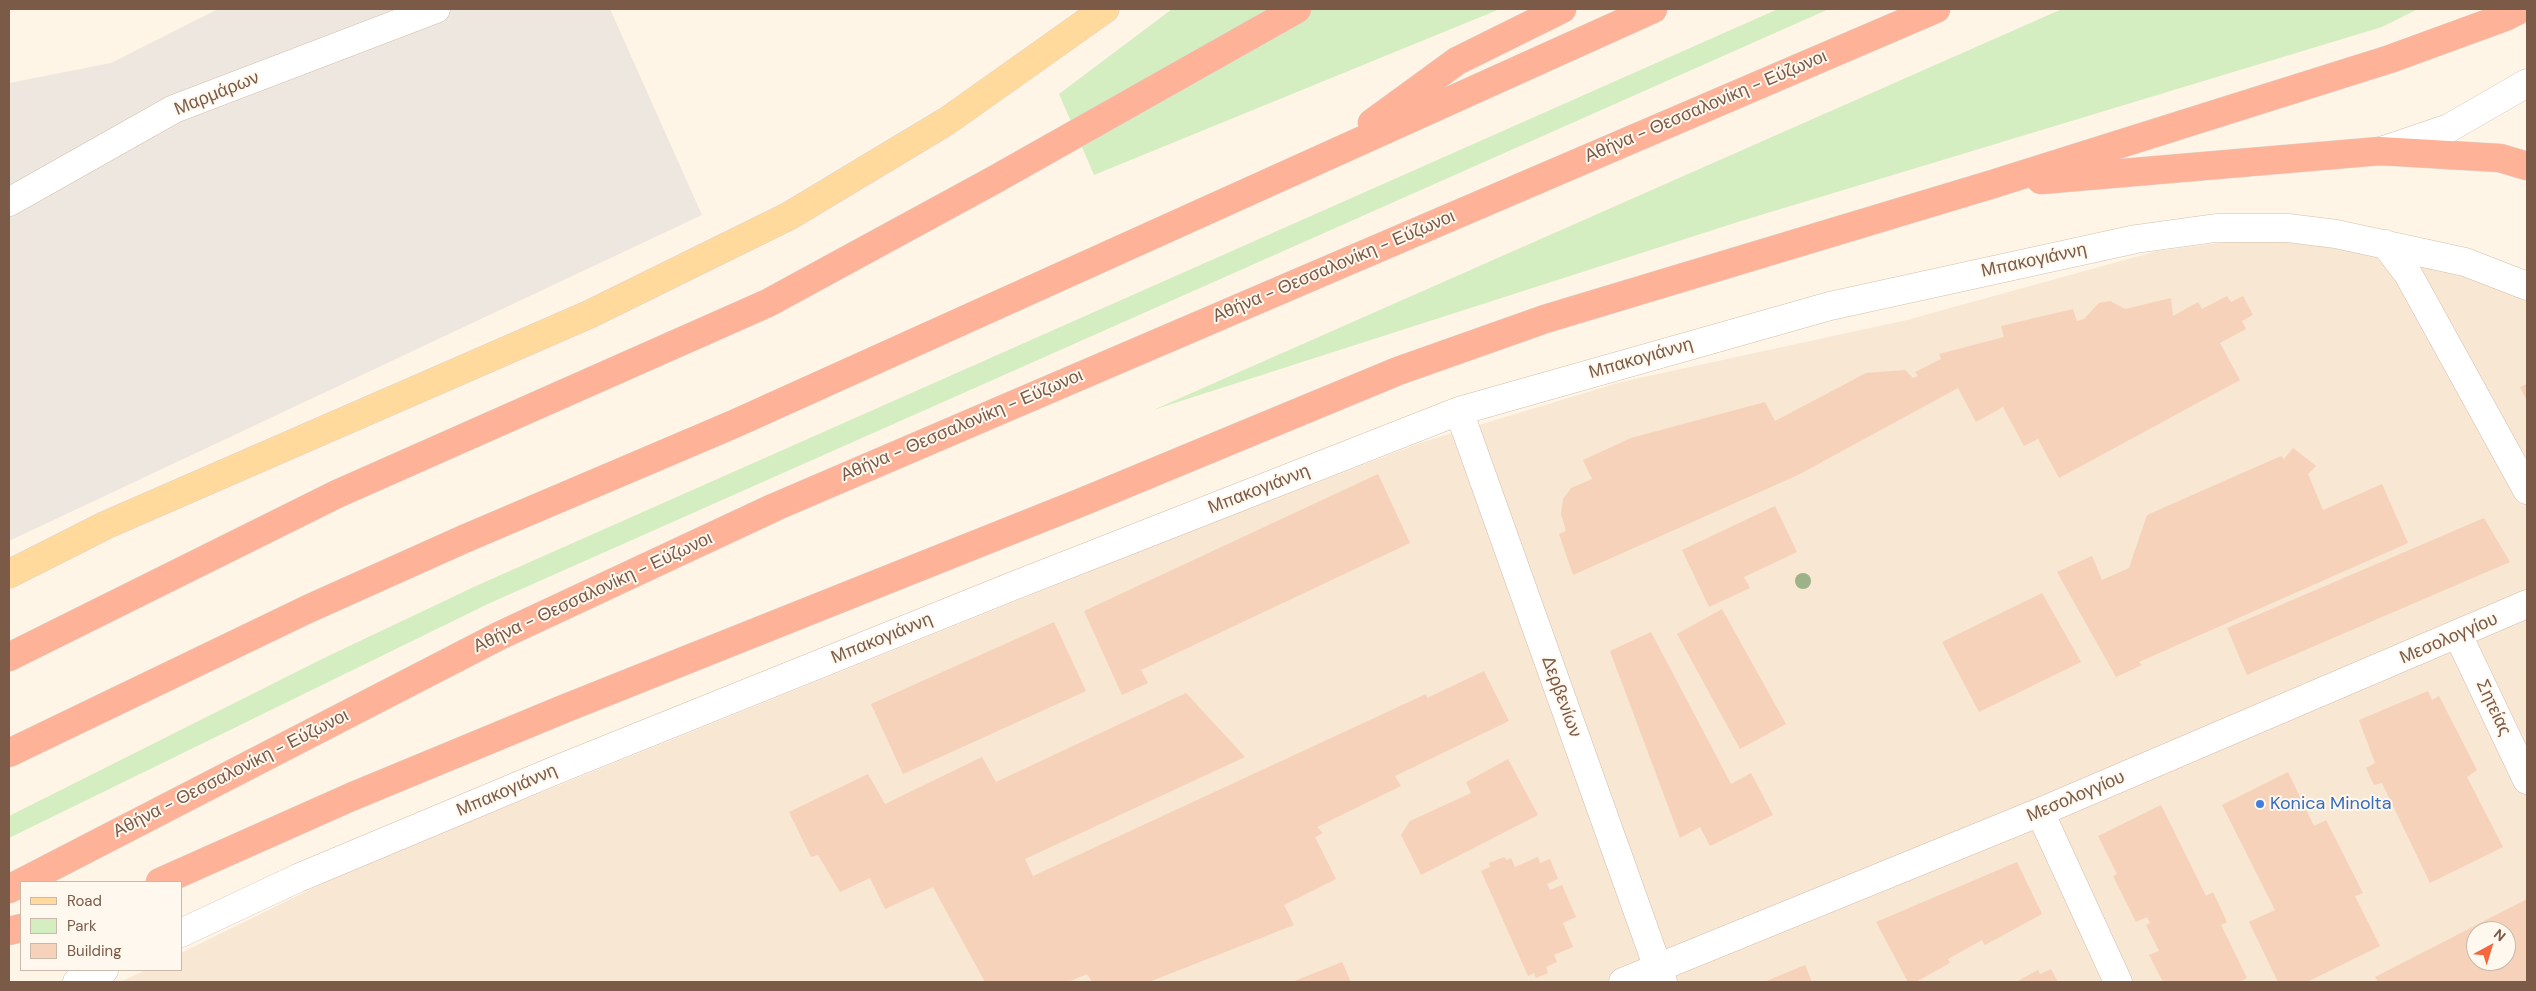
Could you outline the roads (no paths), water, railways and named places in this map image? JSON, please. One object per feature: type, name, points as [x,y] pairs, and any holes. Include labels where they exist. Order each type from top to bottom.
[{"type":"highway","points":[[9,657],[337,494],[768,303],[994,180],[1297,9]]},
{"type":"highway","points":[[1328,155],[1457,60],[1562,9]]},
{"type":"highway","points":[[9,753],[156,681],[325,602],[743,420],[1653,9]]},
{"type":"highway","name":"Αθήνα - Θεσσαλονίκη - Εύζωνοι","points":[[24,881],[499,636],[775,507],[1936,9]]},
{"type":"highway","points":[[162,881],[351,797],[566,708],[1082,502],[1398,371],[1544,319],[1993,184],[2390,59],[2505,17],[2521,9]]},
{"type":"highway","points":[[1993,184],[2380,151],[2500,158],[2527,166]]},
{"type":"main road","points":[[9,574],[106,524],[590,314],[790,216],[947,121],[1105,9]]},
{"type":"street","name":"Μαρμάρων","points":[[9,202],[174,109],[436,9]]},
{"type":"street","points":[[2380,151],[2449,128],[2473,116],[2527,83]]},
{"type":"street","points":[[2473,116],[2512,105],[2527,104]]},
{"type":"street","name":"Μπακογιάννη","points":[[182,933],[298,878],[556,770],[1013,586],[1459,411],[1830,306],[2136,239],[2216,228],[2288,228],[2336,234],[2466,262],[2527,286]]},
{"type":"street","points":[[2385,244],[2408,274],[2527,490]]},
{"type":"street","name":"Δερβενίων","points":[[1459,411],[1661,975]]},
{"type":"street","name":"Μεσολογγίου","points":[[1623,982],[1661,975],[2527,604]]},
{"type":"street","name":"Σητείας","points":[[2458,635],[2527,780]]},
{"type":"street","points":[[2040,812],[2118,982]]},
{"type":"street","points":[[78,982],[102,971]]},
{"type":"place","name":"Konica Minolta","points":[[2260,804]]}]
